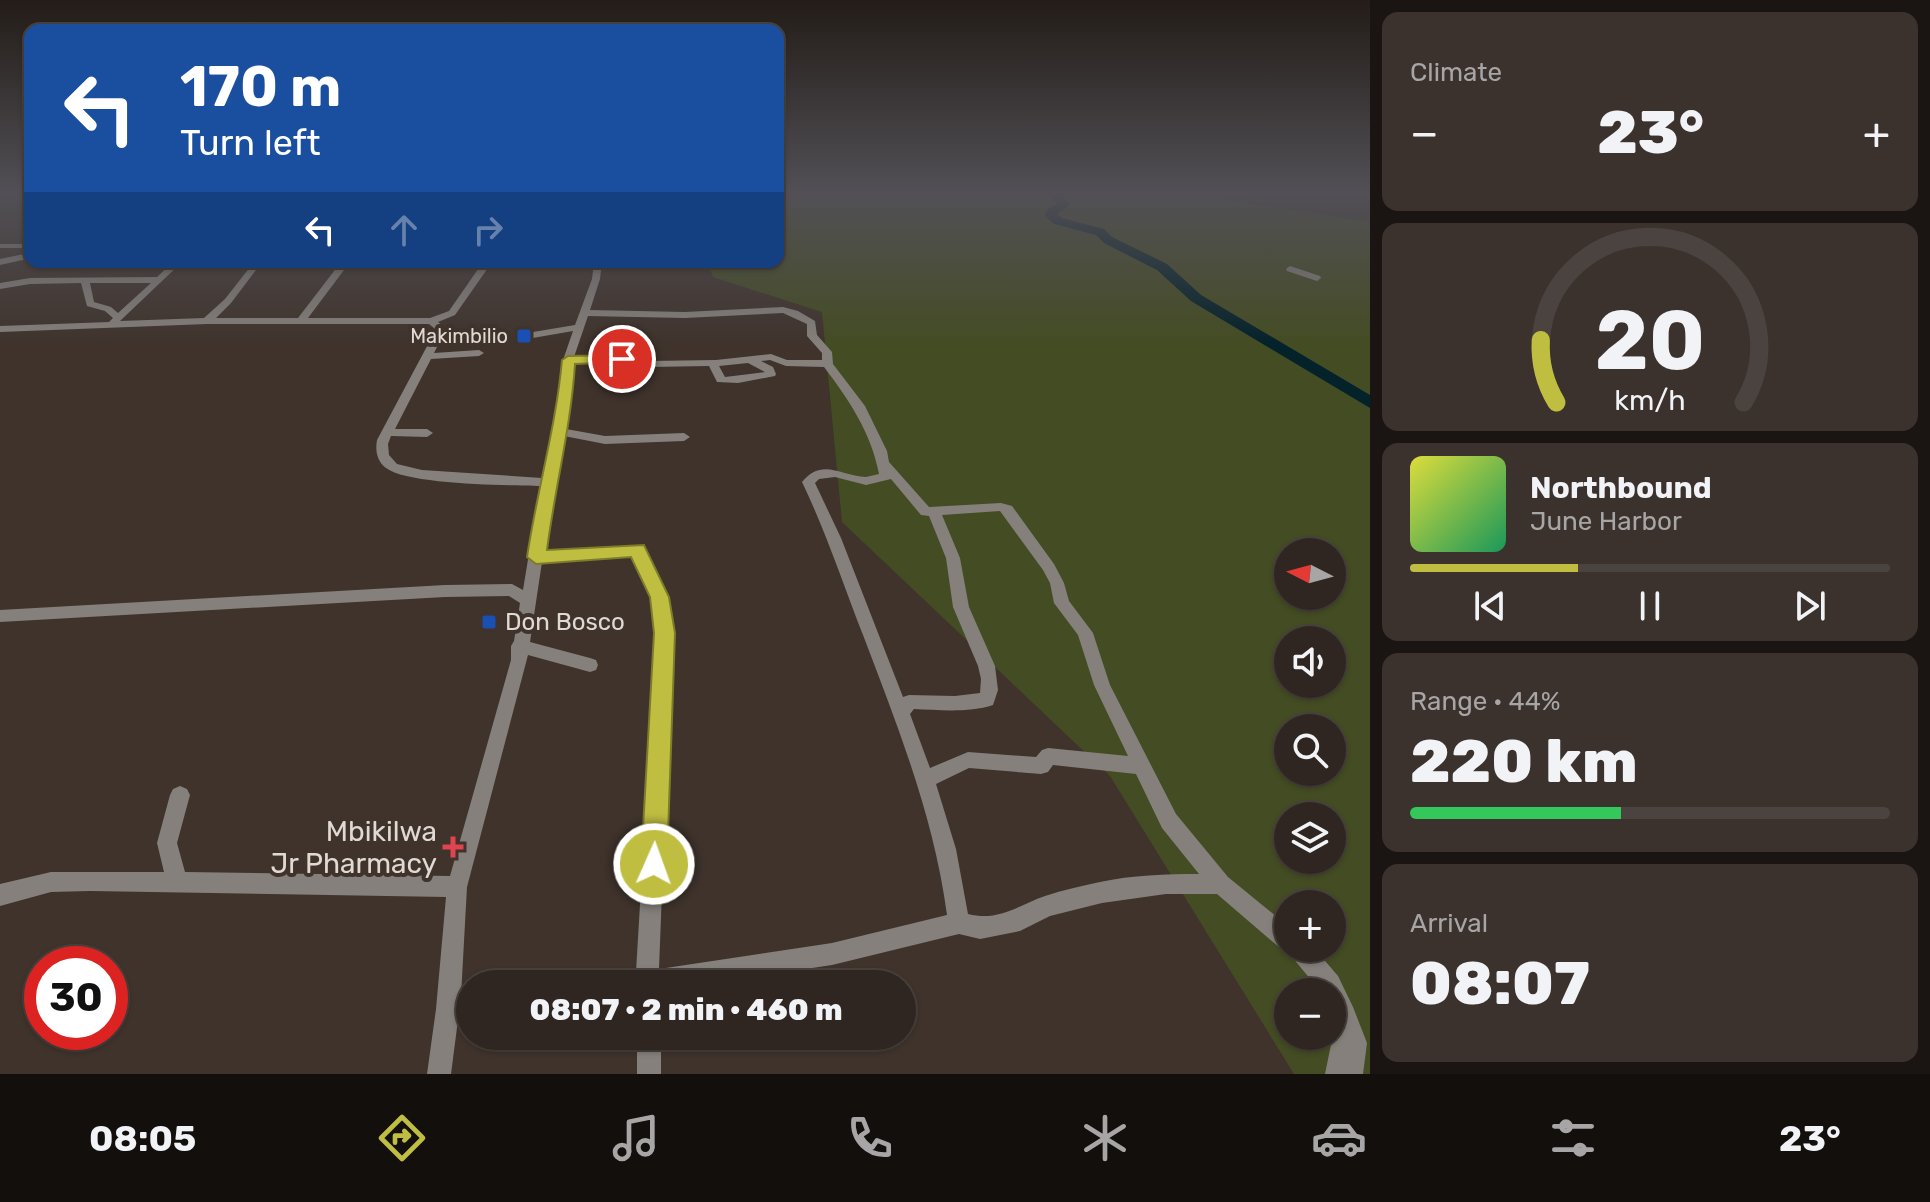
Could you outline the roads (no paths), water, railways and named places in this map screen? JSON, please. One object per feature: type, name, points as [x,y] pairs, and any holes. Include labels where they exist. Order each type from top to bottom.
[{"type":"street","points":[[0,246],[24,246]]},
{"type":"street","points":[[0,260],[18,246]]},
{"type":"street","points":[[0,260],[24,257]]},
{"type":"street","points":[[114,322],[172,268]]},
{"type":"street","points":[[207,321],[228,301],[253,268]]},
{"type":"street","points":[[302,319],[340,268]]},
{"type":"street","points":[[431,321],[457,309],[484,268]]},
{"type":"street","points":[[458,970],[457,887],[512,691],[547,482],[568,388],[568,360],[597,268]]},
{"type":"street","points":[[1290,269],[1317,278]]},
{"type":"street","points":[[0,286],[30,281],[160,280]]},
{"type":"street","points":[[85,282],[90,305],[108,309],[114,322]]},
{"type":"street","points":[[0,296],[12,285]]},
{"type":"street","points":[[521,337],[581,320],[790,311],[812,323],[812,336],[827,352],[828,364],[859,406],[886,465],[920,509],[934,513],[999,507],[1007,509],[1049,568],[1058,585],[1062,603],[1085,633],[1102,685],[1122,720],[1169,821],[1221,884],[1274,928]]},
{"type":"street","points":[[0,329],[114,322],[302,319],[431,321],[438,324],[439,330],[387,432],[381,447],[383,456],[397,469],[457,477],[547,482]]},
{"type":"street","points":[[428,356],[479,353]]},
{"type":"street","points":[[568,360],[622,359],[649,364],[771,357],[786,363],[828,364]]},
{"type":"street","points":[[704,362],[713,364],[721,380],[771,374],[769,369],[755,361],[744,360]]},
{"type":"street","points":[[387,432],[427,433]]},
{"type":"street","points":[[560,432],[605,440],[684,437]]},
{"type":"street","points":[[886,465],[883,468],[886,476],[866,481],[835,473],[815,475],[808,482],[829,520],[924,780],[947,850],[959,923]]},
{"type":"street","points":[[901,713],[909,702],[987,700],[991,692],[986,665],[959,604],[959,584],[950,544],[934,513]]},
{"type":"street","points":[[536,557],[637,550],[659,597],[664,633],[644,970]]},
{"type":"street","points":[[0,616],[445,591],[512,590],[527,600]]},
{"type":"street","points":[[519,646],[590,665]]},
{"type":"street","points":[[924,780],[968,760],[1041,766],[1048,756],[1141,766]]},
{"type":"street","points":[[177,881],[167,843],[180,795]]},
{"type":"street","points":[[0,895],[51,882],[177,881],[457,887]]},
{"type":"street","points":[[728,970],[832,954],[959,923],[980,928],[1020,920],[1047,906],[1102,892],[1166,884],[1221,884]]},
{"type":"street","points":[[1309,962],[1322,978]]},
{"type":"street","points":[[439,1074],[456,1018]]},
{"type":"street","points":[[1346,1025],[1355,1043],[1351,1074]]},
{"type":"street","points":[[649,1050],[649,1074]]},
{"type":"street","points":[[1337,1074],[1341,1050]]},
{"type":"waterway","points":[[1116,244],[1162,267],[1196,298],[1370,403]]},
{"type":"place","name":"Makimbilio","points":[[524,336]]},
{"type":"place","name":"Don Bosco","points":[[489,622]]},
{"type":"place","name":"Mbikilwa Jr Pharmacy","points":[[453,847]]}]
